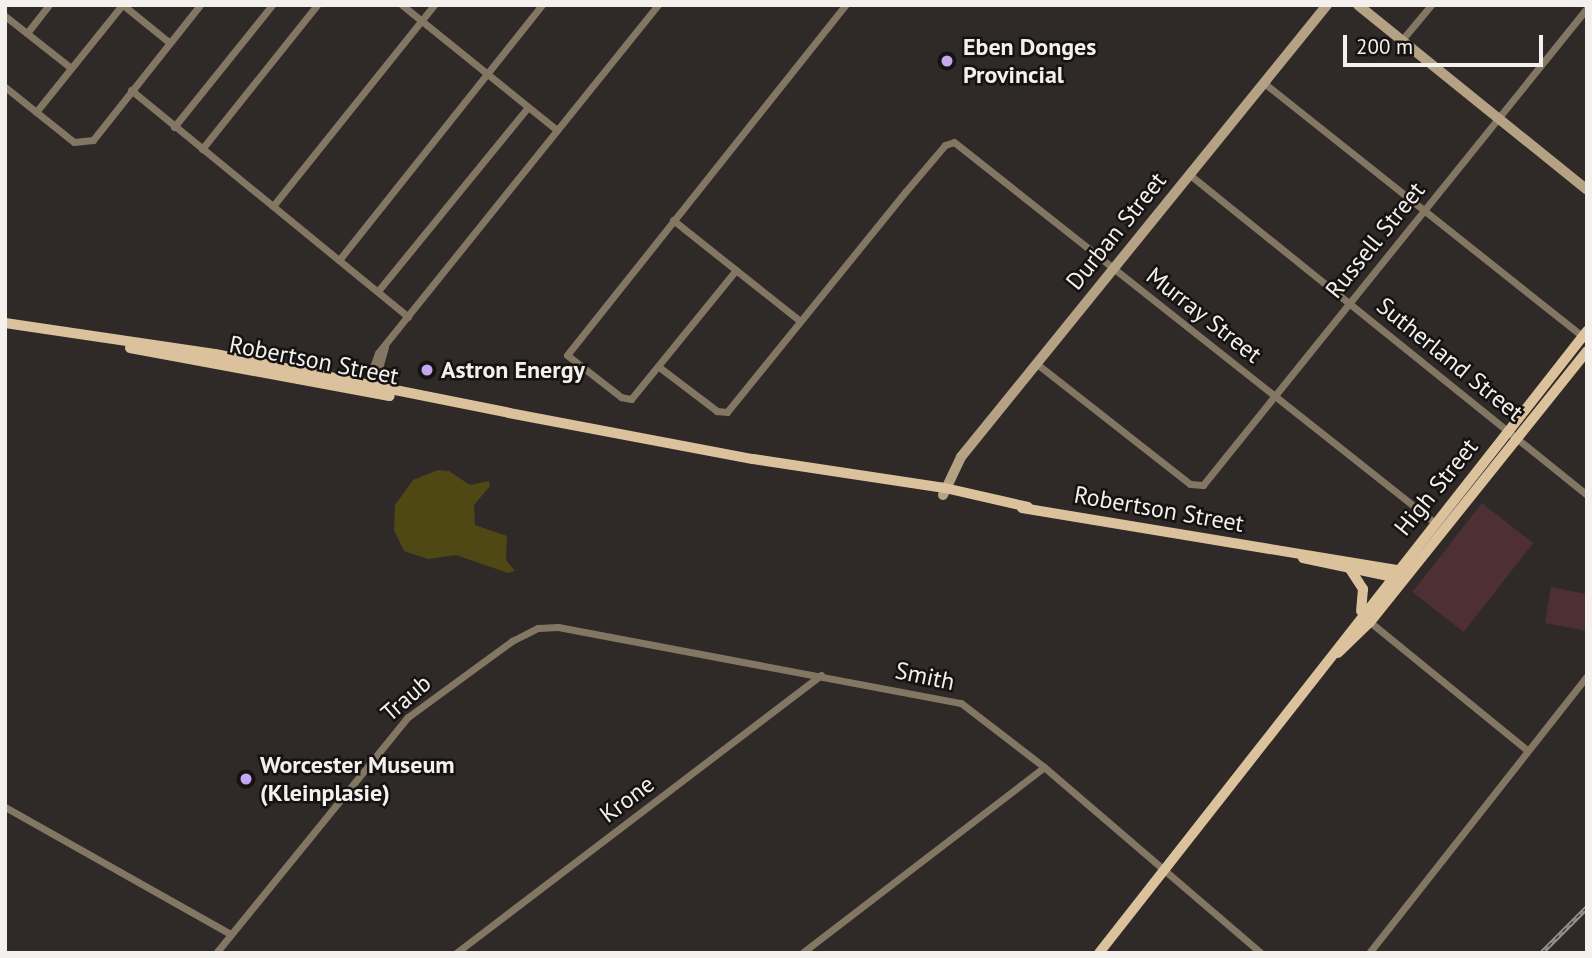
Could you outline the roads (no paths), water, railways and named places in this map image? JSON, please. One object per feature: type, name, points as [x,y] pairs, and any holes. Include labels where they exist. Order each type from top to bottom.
[{"type":"main road","name":"Robertson Street","points":[[5,323],[111,341],[215,354],[370,389],[1400,575]]},
{"type":"main road","name":"High Street","points":[[1321,670],[1370,622],[1434,523],[1585,336]]},
{"type":"main road","name":"High Street","points":[[1099,953],[1321,670],[1359,617],[1400,575],[1517,439],[1587,351]]},
{"type":"main road","name":"Robertson Street","points":[[1283,552],[1349,568],[1400,575]]},
{"type":"main road","points":[[1349,568],[1363,589],[1359,617]]},
{"type":"street","points":[[27,33],[49,5]]},
{"type":"street","points":[[36,112],[122,5],[170,43]]},
{"type":"street","points":[[5,87],[74,142],[93,140],[200,5]]},
{"type":"street","points":[[174,127],[272,5]]},
{"type":"street","points":[[202,149],[317,5]]},
{"type":"street","points":[[402,5],[557,131]]},
{"type":"street","points":[[273,206],[434,5]]},
{"type":"street","points":[[339,260],[542,5]]},
{"type":"street","points":[[370,389],[385,346],[658,5]]},
{"type":"street","points":[[736,270],[637,395],[627,400],[567,354],[845,5]]},
{"type":"street","name":"Durban Street","points":[[944,491],[961,457],[1327,5]]},
{"type":"street","points":[[1357,5],[1587,190]]},
{"type":"street","points":[[1401,41],[1431,5]]},
{"type":"street","name":"Russell Street","points":[[1037,364],[1190,484],[1207,482],[1587,8]]},
{"type":"street","points":[[5,16],[71,68]]},
{"type":"street","points":[[1264,83],[1585,336]]},
{"type":"street","points":[[131,90],[408,317]]},
{"type":"street","points":[[378,291],[528,107]]},
{"type":"street","name":"Murray Street","points":[[800,321],[949,143],[961,146],[1434,523]]},
{"type":"street","name":"Sutherland Street","points":[[1190,175],[1587,495]]},
{"type":"street","points":[[659,367],[722,413],[800,321],[673,220]]},
{"type":"street","points":[[1370,622],[1527,750]]},
{"type":"street","name":"Smith","points":[[538,628],[558,627],[961,702],[1044,767],[1261,953]]},
{"type":"street","name":"Traub","points":[[216,953],[408,717],[512,641],[538,628]]},
{"type":"street","name":"Krone","points":[[456,953],[821,675]]},
{"type":"street","points":[[1369,953],[1587,676]]},
{"type":"street","points":[[802,953],[1044,767]]},
{"type":"street","points":[[5,807],[230,934]]},
{"type":"railway","points":[[1541,953],[1587,907]]},
{"type":"place","name":"Eben Donges Provincial","points":[[947,61]]},
{"type":"place","name":"Astron Energy","points":[[427,370]]},
{"type":"place","name":"Worcester Museum (Kleinplasie)","points":[[246,779]]}]
